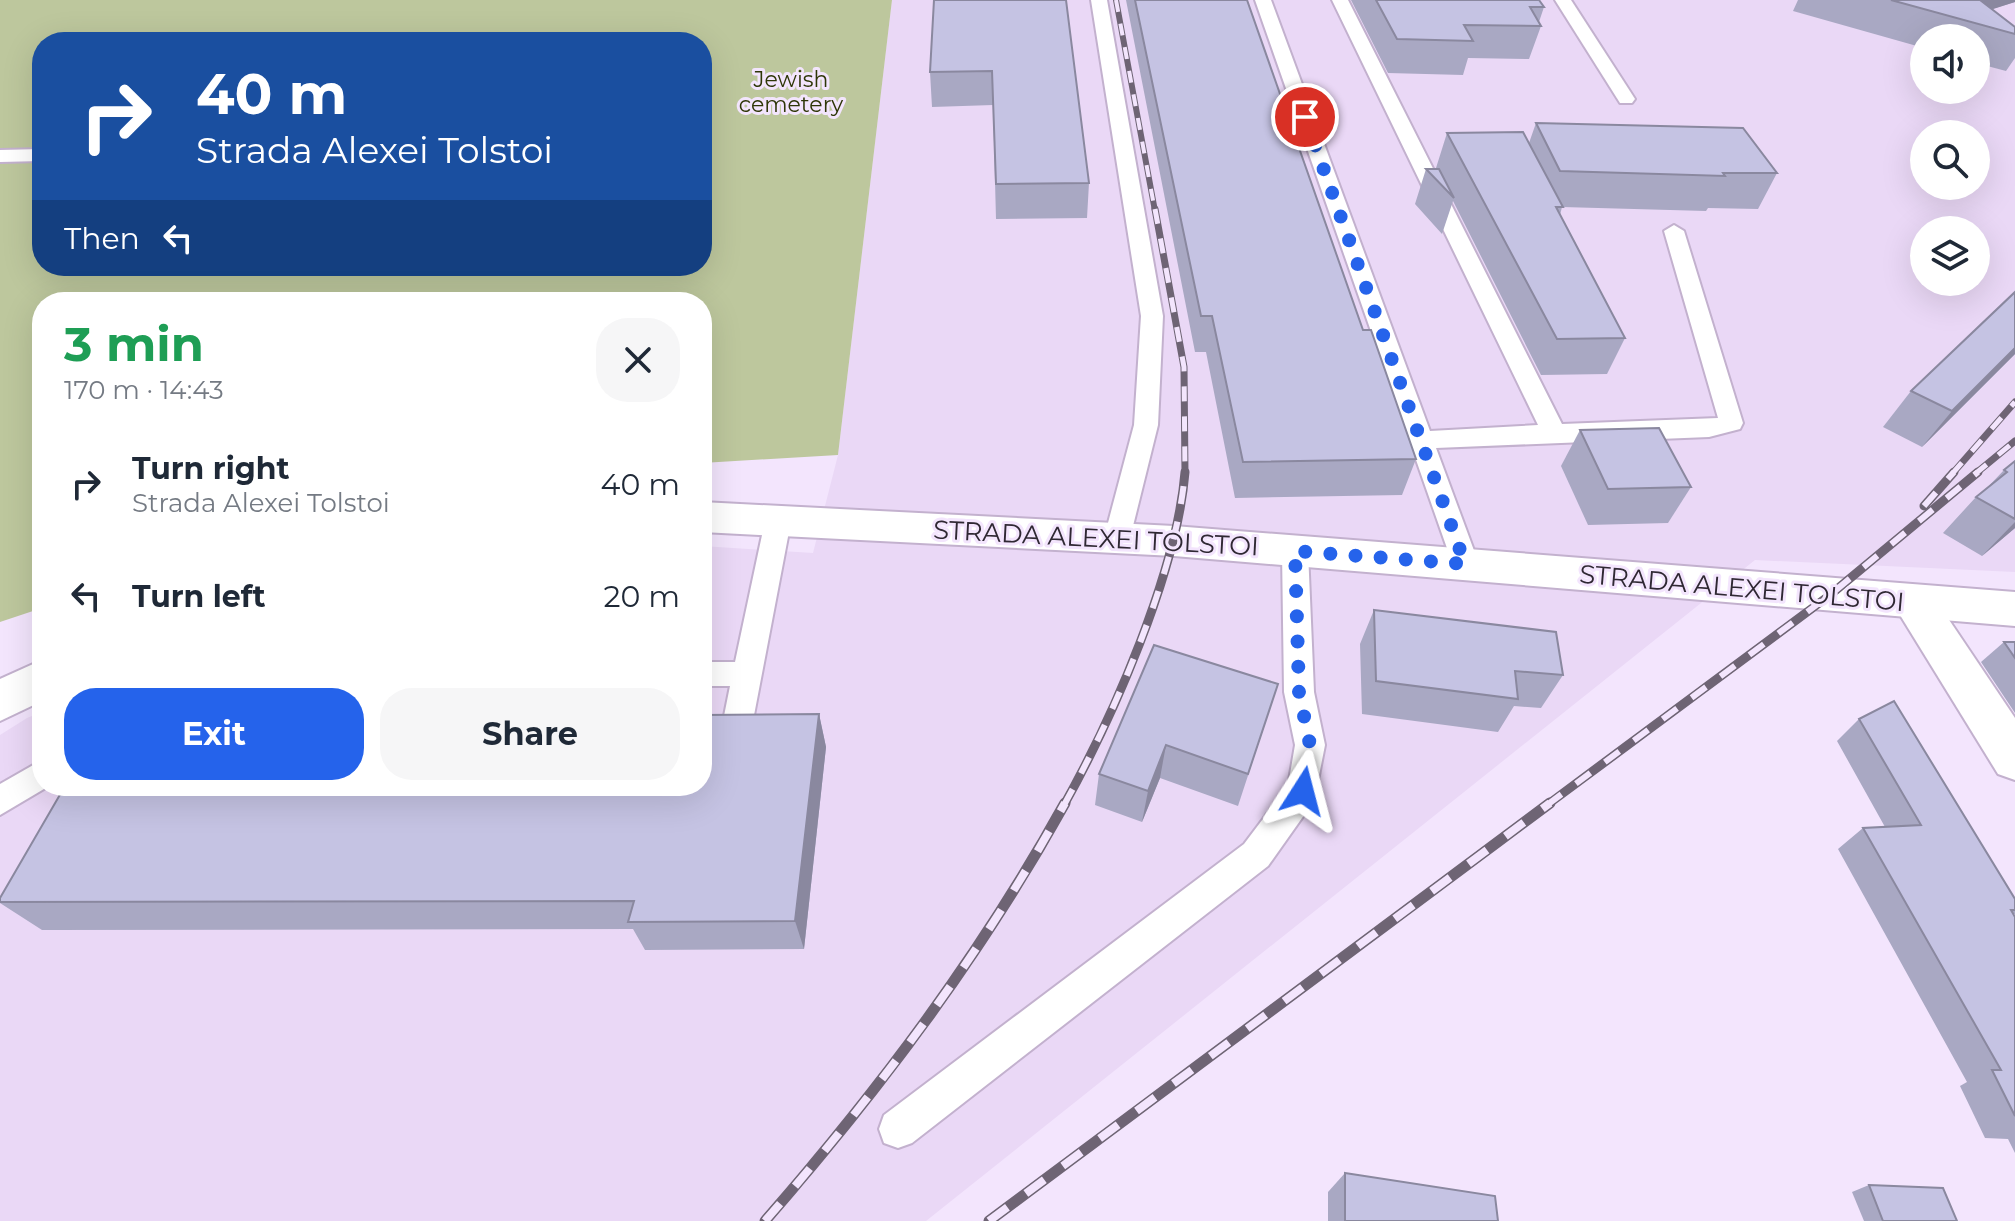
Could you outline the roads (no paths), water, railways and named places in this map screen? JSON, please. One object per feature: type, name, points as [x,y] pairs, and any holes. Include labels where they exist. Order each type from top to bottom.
[{"type":"main road","name":"STRADA ALEXEI TOLSTOI","points":[[712,518],[1117,538],[2015,609]]},
{"type":"main road","points":[[1914,602],[2015,759]]},
{"type":"main road","points":[[0,702],[32,684]]},
{"type":"lane","points":[[1099,0],[1152,316],[1146,425],[1117,538]]},
{"type":"lane","points":[[1263,0],[1465,564]]},
{"type":"lane","points":[[1340,0],[1554,433]]},
{"type":"lane","points":[[1563,0],[1626,99]]},
{"type":"lane","points":[[0,156],[32,155]]},
{"type":"lane","points":[[1421,440],[1709,429],[1731,423],[1674,231]]},
{"type":"lane","points":[[736,731],[778,521]]},
{"type":"lane","points":[[898,1129],[1256,855],[1303,791],[1310,745],[1299,692],[1295,551]]},
{"type":"lane","points":[[712,674],[747,674]]},
{"type":"lane","points":[[0,801],[32,780]]},
{"type":"railway","points":[[1116,0],[1155,211]]},
{"type":"railway","points":[[1155,209],[1184,367],[1185,472]]},
{"type":"railway","points":[[1952,474],[2015,402]]},
{"type":"railway","points":[[1975,474],[2015,441]]},
{"type":"railway","points":[[1064,805],[1102,730],[1140,643],[1170,554],[1185,472]]},
{"type":"railway","points":[[1924,506],[1954,472]]},
{"type":"railway","points":[[1547,805],[1830,595],[1978,472]]},
{"type":"railway","points":[[765,1221],[848,1122],[926,1020],[999,914],[1065,803]]},
{"type":"railway","points":[[989,1221],[1550,803]]},
{"type":"park label","name":"Jewish cemetery","points":[[791,92]]}]
